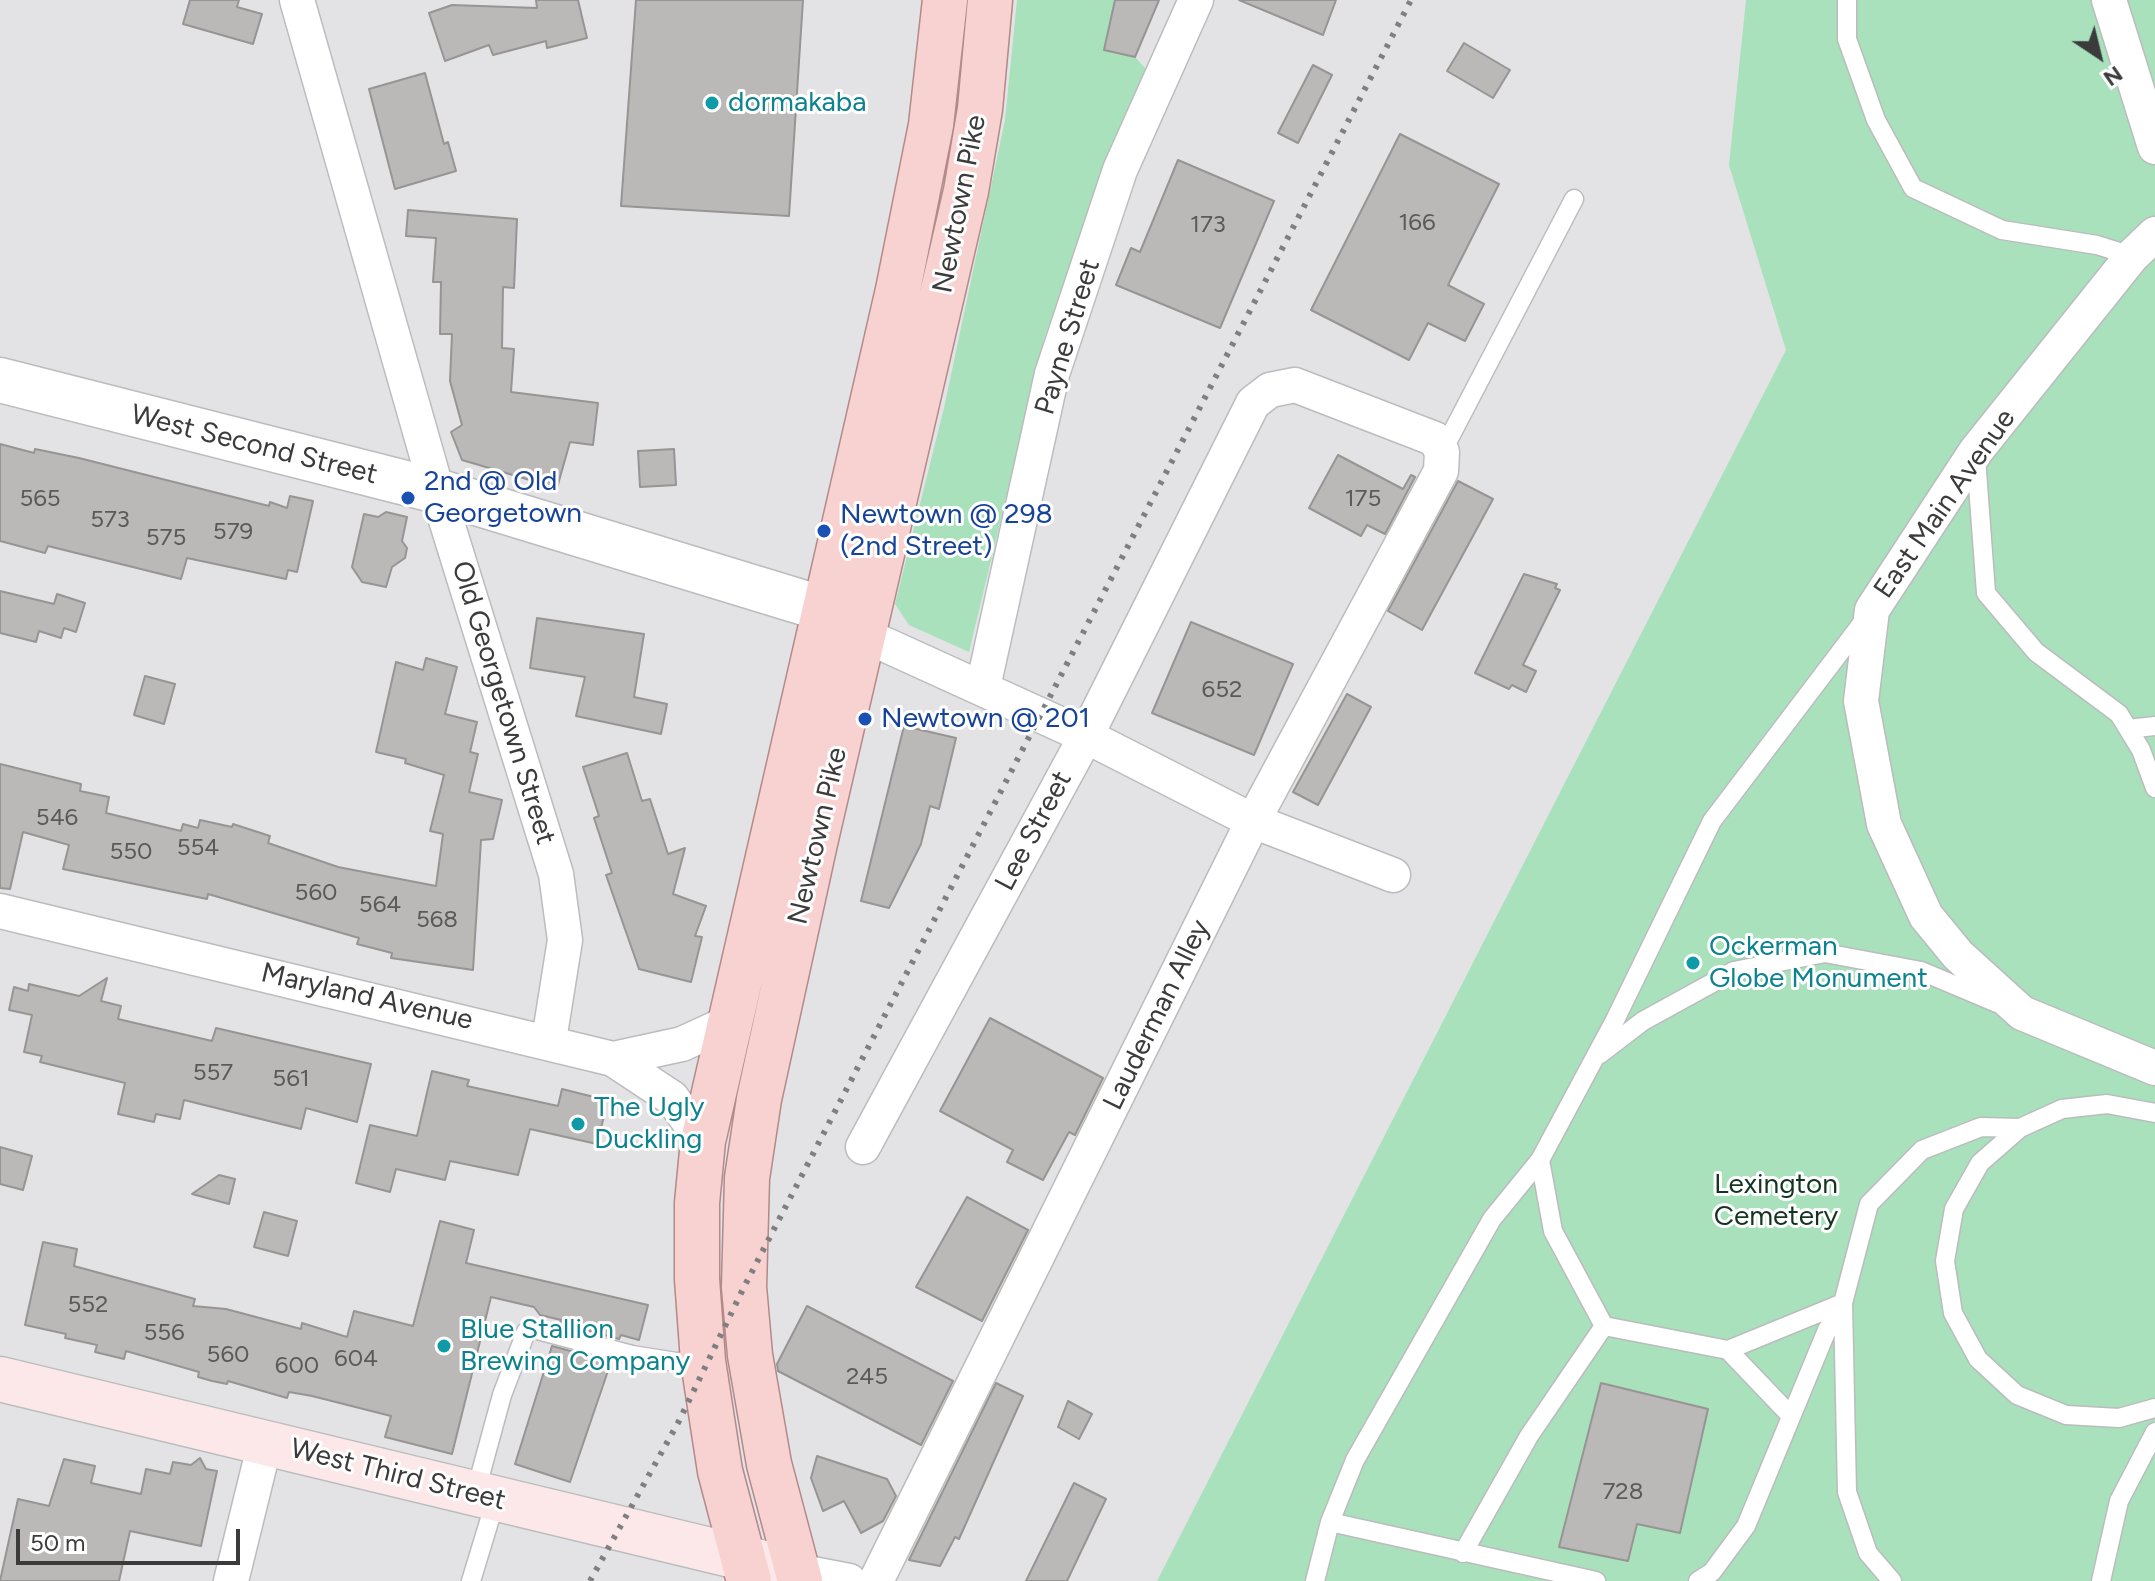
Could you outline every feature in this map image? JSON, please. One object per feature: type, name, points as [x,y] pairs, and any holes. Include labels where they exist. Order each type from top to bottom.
[{"type":"main road","name":"Newtown Pike","points":[[745,1570],[720,1471],[703,1361],[697,1279],[697,1203],[703,1141],[895,304],[931,125],[945,0]]},
{"type":"main road","name":"Newtown Pike","points":[[798,1576],[769,1464],[750,1355],[744,1287],[747,1178],[766,1069],[966,191],[980,109],[990,0]]},
{"type":"main road","name":"West Third Street","points":[[0,1379],[705,1546],[745,1570],[798,1576]]},
{"type":"street","name":"Old Georgetown Street","points":[[297,0],[437,491],[563,903],[565,940],[549,1040]]},
{"type":"street","name":"Payne Street","points":[[983,687],[1052,374],[1120,170],[1196,0]]},
{"type":"street","points":[[2109,0],[2155,147]]},
{"type":"street","name":"East Main Avenue","points":[[2144,245],[1976,451],[1872,610],[1861,701],[1884,824],[1926,916],[1958,955],[2022,1013],[2155,1068]]},
{"type":"street","name":"West Second Street","points":[[0,380],[437,491],[824,609],[864,635],[1086,736],[1253,821],[1393,875]]},
{"type":"street","name":"Lee Street","points":[[863,1147],[1086,736],[1253,403],[1283,384],[1311,389],[1435,439],[1442,452]]},
{"type":"street","name":"Lauderman Alley","points":[[876,1581],[1253,821],[1441,471],[1442,452]]},
{"type":"street","name":"Maryland Avenue","points":[[0,911],[549,1040],[613,1059],[672,1098],[703,1141]]},
{"type":"street","points":[[613,1059],[682,1044],[728,1023]]},
{"type":"street","points":[[231,1581],[265,1443]]},
{"type":"street","points":[[798,1576],[849,1581]]},
{"type":"lane","points":[[1847,0],[1847,39],[1876,120],[1913,188],[2002,230],[2097,245],[2144,245]]},
{"type":"lane","points":[[1442,452],[1574,199]]},
{"type":"lane","points":[[1976,451],[1986,593],[2036,652],[2119,714],[2141,750],[2155,788]]},
{"type":"lane","points":[[1315,1581],[1330,1522],[1355,1460],[1492,1219],[1540,1160],[1712,821],[1872,610]]},
{"type":"lane","points":[[2128,729],[2155,726]]},
{"type":"lane","points":[[1594,1058],[1643,1021],[1734,971],[1825,953],[1921,971],[2022,1013]]},
{"type":"lane","points":[[2154,1110],[2107,1104],[2062,1109],[2020,1128],[1980,1163],[1954,1209],[1945,1261],[1953,1313],[1978,1359],[2017,1395],[2066,1415],[2119,1418],[2155,1408]]},
{"type":"lane","points":[[1892,1581],[1868,1553],[1847,1492],[1843,1303],[1869,1204],[1922,1150],[1981,1127],[2020,1128]]},
{"type":"lane","points":[[1540,1160],[1553,1231],[1604,1326]]},
{"type":"lane","points":[[1604,1326],[1728,1350],[1843,1303]]},
{"type":"lane","points":[[1698,1581],[1712,1572],[1746,1526],[1827,1330],[1843,1303]]},
{"type":"lane","points":[[1463,1553],[1529,1436],[1604,1326]]},
{"type":"lane","points":[[471,1581],[502,1395],[526,1332],[534,1329],[632,1355],[676,1362],[703,1361]]},
{"type":"lane","points":[[1728,1350],[1791,1416]]},
{"type":"lane","points":[[2101,1581],[2119,1501],[2155,1432]]},
{"type":"lane","points":[[1330,1522],[1596,1581]]},
{"type":"green space","points":[[1017,0],[1115,0],[1105,50],[1135,57],[1146,69],[1114,143],[1044,339],[969,652],[909,625],[895,604],[944,408],[1005,120]]},
{"type":"green space","name":"Lexington Cemetery","points":[[1746,0],[2155,0],[2155,1581],[1157,1581],[1786,350],[1729,165]]},
{"type":"building","points":[[190,0],[239,0],[237,7],[262,14],[253,44],[183,24]]},
{"type":"building","points":[[536,0],[578,0],[587,38],[547,48],[546,41],[493,55],[489,45],[445,61],[429,13],[452,5],[537,8]]},
{"type":"building","name":"dormakaba","points":[[636,0],[803,0],[789,216],[621,206]]},
{"type":"building","points":[[1115,0],[1159,0],[1135,57],[1104,50]]},
{"type":"building","points":[[1239,0],[1336,0],[1323,35]]},
{"type":"building","points":[[1464,43],[1510,70],[1493,98],[1447,71]]},
{"type":"building","points":[[1313,65],[1332,75],[1298,143],[1278,133]]},
{"type":"building","points":[[425,73],[444,144],[448,142],[456,171],[395,189],[369,89]]},
{"type":"building","points":[[1400,134],[1499,184],[1448,285],[1484,304],[1465,341],[1428,323],[1409,360],[1311,310]]},
{"type":"building","points":[[1178,160],[1274,201],[1220,328],[1116,285],[1131,248],[1140,252]]},
{"type":"building","points":[[408,210],[517,219],[514,288],[503,287],[502,348],[514,349],[511,392],[598,403],[593,445],[570,442],[557,488],[462,460],[451,432],[462,425],[450,381],[452,334],[440,334],[441,282],[433,282],[436,238],[406,236]]},
{"type":"building","points":[[0,444],[34,453],[35,449],[79,458],[269,506],[270,502],[287,508],[290,496],[313,501],[297,572],[288,570],[286,579],[187,558],[181,579],[48,546],[45,553],[0,541]]},
{"type":"building","points":[[674,449],[676,485],[640,487],[638,451]]},
{"type":"building","points":[[1338,455],[1403,489],[1411,475],[1415,477],[1385,534],[1367,525],[1361,536],[1309,508]]},
{"type":"building","points":[[1458,481],[1493,499],[1422,630],[1388,611]]},
{"type":"building","points":[[386,512],[407,517],[402,541],[407,548],[405,558],[392,567],[386,587],[362,582],[352,567],[364,514],[378,517]]},
{"type":"building","points":[[1524,574],[1557,584],[1555,588],[1560,590],[1523,665],[1536,671],[1526,692],[1512,685],[1509,689],[1475,673]]},
{"type":"building","points":[[0,591],[54,604],[57,594],[85,603],[76,632],[64,628],[61,638],[39,631],[36,642],[0,633]]},
{"type":"building","points":[[537,618],[644,634],[634,697],[667,704],[661,734],[576,716],[585,677],[530,668]]},
{"type":"building","points":[[1191,622],[1293,664],[1254,755],[1152,713]]},
{"type":"building","points":[[426,658],[457,667],[445,714],[477,722],[470,752],[478,754],[469,792],[502,800],[493,839],[481,840],[473,970],[391,958],[392,953],[357,944],[359,938],[208,894],[207,899],[63,869],[69,845],[23,832],[10,889],[0,888],[0,764],[81,784],[80,791],[109,797],[106,813],[181,831],[183,824],[198,828],[200,820],[232,827],[233,824],[270,836],[268,843],[338,867],[436,886],[443,834],[430,831],[444,775],[405,763],[406,759],[376,752],[396,662],[423,670]]},
{"type":"building","points":[[145,676],[175,684],[164,724],[134,715]]},
{"type":"building","points":[[1347,694],[1371,707],[1318,805],[1293,792]]},
{"type":"building","points":[[904,726],[956,738],[939,809],[930,806],[921,844],[889,908],[861,901]]},
{"type":"building","points":[[627,753],[642,801],[650,799],[668,854],[685,848],[673,894],[706,906],[695,936],[702,937],[691,982],[639,969],[606,875],[612,873],[594,818],[599,816],[583,767]]},
{"type":"building","points":[[107,978],[101,1001],[121,1006],[118,1019],[212,1041],[216,1028],[371,1064],[357,1122],[306,1108],[301,1129],[184,1100],[180,1119],[156,1114],[154,1122],[118,1114],[125,1083],[40,1062],[42,1056],[24,1052],[32,1015],[9,1010],[14,987],[28,991],[29,984],[79,996]]},
{"type":"building","points":[[990,1018],[1103,1078],[1075,1135],[1069,1132],[1043,1180],[1007,1162],[1013,1150],[940,1111]]},
{"type":"building","points":[[432,1071],[469,1080],[467,1086],[558,1106],[562,1089],[598,1098],[604,1116],[597,1144],[530,1129],[518,1175],[450,1161],[445,1180],[396,1169],[390,1192],[356,1183],[370,1125],[417,1136]]},
{"type":"building","points":[[0,1147],[32,1156],[23,1190],[0,1184]]},
{"type":"building","points":[[219,1175],[235,1179],[229,1204],[192,1194]]},
{"type":"building","points":[[967,1197],[1028,1230],[982,1321],[916,1287]]},
{"type":"building","points":[[264,1212],[297,1221],[288,1256],[254,1247]]},
{"type":"building","points":[[440,1221],[474,1230],[466,1263],[648,1305],[639,1340],[621,1335],[619,1339],[560,1323],[561,1320],[540,1315],[534,1307],[491,1297],[452,1454],[385,1437],[391,1416],[312,1396],[289,1392],[287,1398],[228,1381],[227,1384],[212,1381],[198,1377],[199,1372],[126,1351],[124,1359],[95,1352],[97,1345],[25,1325],[43,1242],[77,1249],[74,1266],[195,1299],[193,1306],[226,1309],[301,1329],[302,1323],[347,1337],[354,1311],[413,1326]]},
{"type":"building","points":[[807,1306],[953,1381],[921,1445],[778,1371],[777,1364]]},
{"type":"building","points":[[552,1346],[611,1362],[570,1482],[515,1464]]},
{"type":"building","points":[[996,1383],[1023,1396],[959,1539],[955,1537],[940,1566],[909,1560]]},
{"type":"building","points":[[1601,1383],[1708,1409],[1680,1533],[1637,1524],[1628,1561],[1559,1547]]},
{"type":"building","points":[[1068,1401],[1092,1414],[1079,1439],[1058,1427]]},
{"type":"building","points":[[817,1456],[887,1479],[896,1496],[883,1521],[861,1533],[844,1501],[823,1511],[811,1478]]},
{"type":"building","points":[[200,1458],[206,1469],[217,1471],[201,1546],[130,1531],[119,1581],[0,1581],[18,1499],[49,1506],[64,1459],[95,1466],[91,1483],[141,1494],[146,1469],[170,1474],[173,1462],[191,1465]]},
{"type":"building","points":[[1074,1483],[1106,1499],[1067,1581],[1026,1581]]},
{"type":"railway","points":[[590,1581],[679,1421],[744,1287],[1411,0]]},
{"type":"place","name":"dormakaba","points":[[712,103]]},
{"type":"place","name":"2nd @ Old Georgetown","points":[[408,498]]},
{"type":"place","name":"Newtown @ 298 (2nd Street)","points":[[824,531]]},
{"type":"place","name":"Newtown @ 201","points":[[865,719]]},
{"type":"place","name":"Ockerman Globe Monument","points":[[1693,963]]},
{"type":"place","name":"The Ugly Duckling","points":[[578,1124]]},
{"type":"place","name":"Blue Stallion Brewing Company","points":[[444,1346]]}]
